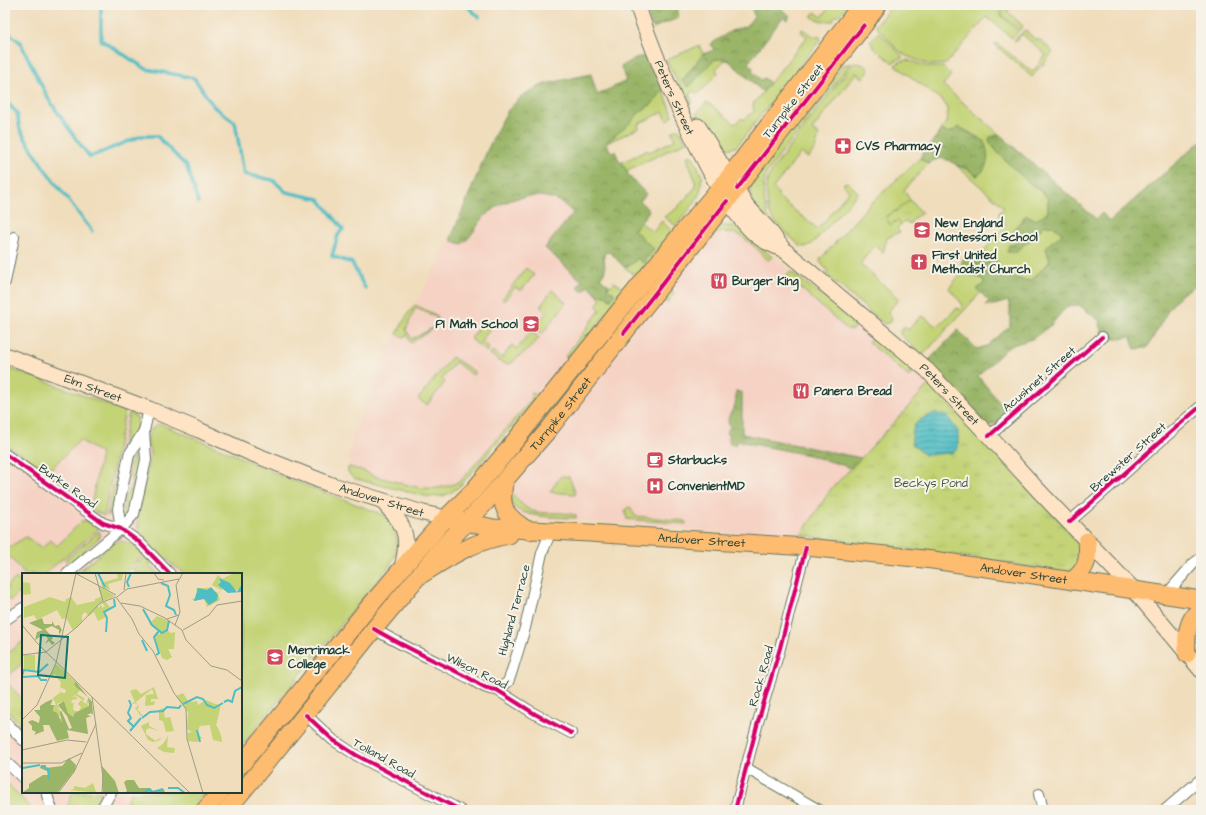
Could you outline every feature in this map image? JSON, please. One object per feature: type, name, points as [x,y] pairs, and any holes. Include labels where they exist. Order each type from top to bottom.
[{"type":"main road","name":"Peters Street","points":[[637,5],[659,62],[728,189],[746,205],[769,230],[783,249],[923,368],[1134,590]]},
{"type":"main road","name":"Turnpike Street","points":[[242,791],[306,715],[441,548],[486,502],[566,408],[728,189],[861,5]]},
{"type":"main road","name":"Turnpike Street","points":[[242,764],[402,567],[446,518],[473,491],[549,397],[728,189],[864,25],[878,5]]},
{"type":"main road","name":"Elm Street","points":[[5,355],[181,422]]},
{"type":"main road","name":"Andover Street","points":[[181,422],[248,452],[322,481],[424,513],[465,523],[494,528],[529,531],[551,531],[806,547],[932,560],[1201,600]]},
{"type":"main road","points":[[505,480],[502,491],[502,502],[505,510],[517,523],[529,531]]},
{"type":"main road","points":[[380,499],[403,526],[407,540],[406,552],[402,567]]},
{"type":"main road","points":[[418,577],[459,551],[484,540],[529,531]]},
{"type":"main road","points":[[1072,581],[1081,574],[1087,564],[1087,541]]},
{"type":"main road","points":[[1134,590],[1201,670]]},
{"type":"main road","points":[[1187,654],[1186,635],[1189,625],[1197,611],[1201,609]]},
{"type":"main road","points":[[205,810],[219,793]]},
{"type":"main road","name":"Turnpike Street","points":[[226,810],[240,793]]},
{"type":"street","points":[[5,282],[14,237]]},
{"type":"street","name":"Acushnet Street","points":[[989,436],[1102,337]]},
{"type":"street","name":"Brewster Street","points":[[1069,522],[1201,406]]},
{"type":"street","points":[[68,573],[122,529],[134,514],[146,460],[144,431],[149,409]]},
{"type":"street","points":[[144,431],[129,454],[118,509],[122,529],[139,542],[169,573]]},
{"type":"street","name":"Burke Road","points":[[5,454],[102,523],[122,529]]},
{"type":"street","name":"Highland Terrace","points":[[497,690],[508,682],[511,674],[525,628],[542,553],[551,531]]},
{"type":"street","name":"Rock Road","points":[[735,810],[758,722],[780,648],[806,547]]},
{"type":"street","points":[[1166,595],[1193,564],[1201,558]]},
{"type":"street","points":[[5,620],[22,609]]},
{"type":"street","name":"Wilson Road","points":[[374,629],[490,690],[497,690],[535,714],[571,733]]},
{"type":"street","name":"Tolland Road","points":[[306,715],[333,740],[356,755],[460,810]]},
{"type":"street","points":[[5,721],[22,739]]},
{"type":"street","points":[[5,761],[22,777]]},
{"type":"street","points":[[746,768],[819,810]]},
{"type":"street","points":[[1165,810],[1201,778]]},
{"type":"street","points":[[46,793],[52,810]]},
{"type":"street","points":[[101,810],[110,793]]},
{"type":"street","points":[[1039,794],[1044,810]]},
{"type":"shaded area","points":[[538,195],[562,203],[573,213],[548,244],[611,299],[572,357],[460,486],[450,493],[443,496],[429,497],[356,479],[349,475],[348,470],[351,441],[378,373],[396,334],[407,315],[415,305],[451,238],[452,241],[462,244],[467,241],[487,214],[511,200]]},
{"type":"shaded area","points":[[720,226],[734,226],[741,229],[772,257],[890,348],[929,384],[831,489],[800,538],[525,517],[519,515],[511,508],[508,491],[710,233]]},
{"type":"shaded area","name":"Merrimack College","points":[[5,374],[90,404],[199,448],[241,573],[22,573],[22,793],[196,793],[182,810],[5,810]]},
{"type":"green space","points":[[643,5],[678,5],[678,18],[653,28]]},
{"type":"green space","points":[[751,5],[776,5],[790,16],[787,20],[783,17],[748,63],[753,68],[752,71],[761,80],[764,78],[770,83],[763,92],[728,60],[715,59],[689,87],[682,81],[703,54],[714,50],[711,44],[731,31],[747,26],[754,16]]},
{"type":"green space","points":[[831,5],[848,5],[840,14],[833,18],[834,21],[821,21],[812,17],[815,12],[822,17]]},
{"type":"green space","points":[[892,5],[1004,5],[1000,11],[1001,15],[1018,32],[1012,38],[987,17],[946,64],[930,65],[906,56],[897,49],[875,26]]},
{"type":"green space","points":[[1006,5],[1013,5],[1007,11],[1023,26],[1020,30],[1002,15],[1003,9]]},
{"type":"green space","points":[[802,29],[813,36],[820,37],[821,39],[737,146],[724,149],[724,152],[718,149],[695,115],[707,102],[735,124],[742,118],[745,120],[754,112],[753,104],[807,37],[801,32]]},
{"type":"green space","points":[[1025,30],[1037,41],[1039,39],[1053,52],[1042,66],[1039,63],[1046,55],[1022,34],[1016,41],[1014,40]]},
{"type":"green space","points":[[879,32],[902,56],[902,58],[894,61],[893,63],[875,49],[870,41]]},
{"type":"green space","points":[[994,44],[998,44],[1032,72],[1038,65],[1040,67],[1032,77]]},
{"type":"green space","points":[[698,46],[703,54],[682,81],[710,64],[715,59],[728,60],[725,60],[716,69],[718,73],[698,94],[694,91],[689,94],[692,102],[690,104],[666,60]]},
{"type":"green space","points":[[645,56],[650,59],[663,90],[652,104],[641,111],[628,125],[606,143],[611,152],[615,151],[620,163],[622,162],[629,176],[646,194],[640,201],[649,211],[634,230],[654,249],[643,263],[637,258],[632,264],[624,267],[611,253],[607,252],[604,254],[605,271],[600,278],[610,286],[606,287],[615,294],[611,299],[605,295],[598,295],[589,285],[583,292],[577,287],[582,281],[545,248],[573,213],[561,202],[552,198],[533,196],[513,199],[496,207],[488,213],[462,244],[452,241],[451,238],[498,128],[508,110],[523,95],[545,84],[591,74],[597,95],[626,81],[621,67],[639,57]]},
{"type":"green space","points":[[907,60],[929,67],[943,67],[951,75],[943,85],[1000,135],[995,135],[994,147],[1021,175],[1042,192],[1048,199],[1048,212],[1036,220],[1026,215],[1014,229],[1017,241],[1014,245],[1009,245],[1017,252],[1023,245],[1031,240],[1044,225],[1052,225],[1063,234],[1046,248],[1050,261],[1031,281],[1008,275],[990,261],[983,264],[976,260],[1006,225],[999,216],[999,213],[1004,207],[956,165],[967,169],[977,176],[984,141],[967,131],[954,131],[948,133],[941,130],[947,119],[947,109],[944,102],[895,65]]},
{"type":"green space","points":[[851,63],[767,172],[764,190],[769,220],[753,204],[750,194],[751,181],[843,65]]},
{"type":"green space","points":[[853,63],[862,64],[868,68],[868,73],[863,78],[856,73],[812,130],[819,135],[815,149],[808,158],[801,153],[773,188],[778,193],[778,197],[818,229],[849,191],[844,186],[844,183],[847,182],[858,192],[812,244],[805,247],[800,246],[772,219],[768,208],[766,187],[768,178],[773,169]]},
{"type":"green space","points":[[663,90],[673,115],[668,121],[663,112],[638,124],[639,128],[606,143],[641,111],[652,104]]},
{"type":"green space","points":[[959,127],[984,141],[987,151],[986,165],[977,176],[966,168],[946,159],[936,159],[928,164],[920,158],[941,130],[951,132]]},
{"type":"green space","points":[[679,129],[686,142],[626,171],[622,162],[675,140],[672,132]]},
{"type":"green space","points":[[1000,135],[1096,219],[1102,213],[1110,221],[1201,141],[1201,282],[1180,295],[1169,309],[1147,348],[1135,349],[1130,336],[1120,339],[1108,339],[1101,331],[1100,321],[1079,305],[1067,306],[1051,325],[1032,339],[1009,346],[978,376],[1006,411],[998,422],[991,425],[981,423],[972,415],[928,361],[958,330],[977,349],[987,346],[1010,326],[1010,307],[1008,301],[994,305],[985,305],[989,301],[977,289],[984,284],[983,279],[974,276],[962,266],[962,260],[969,254],[973,255],[976,260],[983,264],[996,259],[1009,276],[1031,281],[1050,261],[1046,248],[1063,234],[1052,225],[1044,225],[1031,240],[1023,245],[1017,252],[1007,252],[1009,245],[1014,245],[1017,241],[1014,229],[1027,215],[1036,220],[1048,212],[1048,199],[1042,192],[1008,164],[989,141],[990,137]]},
{"type":"green space","points":[[690,155],[694,158],[703,178],[701,179],[700,192],[697,199],[676,226],[664,217],[676,209],[695,188],[695,180],[687,158]]},
{"type":"green space","points":[[920,158],[928,164],[904,190],[910,200],[896,211],[886,216],[894,222],[898,221],[901,224],[897,229],[900,232],[887,238],[883,253],[875,245],[860,264],[899,299],[888,312],[892,320],[884,324],[826,274],[828,271],[820,262],[821,258],[868,206]]},
{"type":"green space","points":[[910,200],[922,213],[914,218],[910,224],[905,221],[901,224],[898,221],[890,225],[886,216],[896,211]]},
{"type":"green space","points":[[662,221],[672,231],[639,273],[635,275],[624,267],[632,264],[637,258],[643,263],[634,230],[640,222],[653,232]]},
{"type":"green space","points":[[720,226],[734,226],[741,229],[772,257],[768,260],[750,242],[737,234],[721,232],[716,234],[698,251],[670,288],[674,293],[668,302],[664,302],[663,295],[715,229]]},
{"type":"green space","points":[[526,268],[534,275],[521,291],[515,287],[504,301],[502,299]]},
{"type":"green space","points":[[965,269],[974,276],[983,279],[984,284],[978,289],[981,292],[922,355],[901,335],[900,332],[904,327],[908,330],[920,317],[923,316],[937,327],[957,308],[959,310],[963,305],[949,288]]},
{"type":"green space","points":[[791,272],[855,320],[853,322],[855,325],[854,329],[848,330],[788,277],[787,274]]},
{"type":"green space","points":[[614,282],[626,289],[572,357],[565,357],[600,310],[597,304],[601,299],[598,295],[605,295],[610,299],[606,287],[609,287]]},
{"type":"green space","points":[[552,290],[566,303],[542,334],[534,327],[547,312],[540,307]]},
{"type":"green space","points":[[415,305],[436,315],[437,317],[438,319],[435,327],[411,343],[407,335],[404,337],[397,334],[407,315]],"holes":[[[415,308],[437,317],[434,327],[412,339],[406,330]]]},
{"type":"green space","points":[[483,321],[492,327],[481,341],[489,348],[487,352],[472,340],[472,337]]},
{"type":"green space","points":[[531,331],[539,338],[530,348],[512,363],[503,363],[490,354],[492,351],[502,358],[512,345],[517,349]]},
{"type":"green space","points":[[872,337],[882,342],[909,365],[912,369],[910,376],[908,376],[868,342]]},
{"type":"green space","points":[[452,357],[475,372],[473,375],[455,362],[442,379],[445,382],[427,405],[418,399]]},
{"type":"green space","points":[[5,367],[125,411],[104,516],[94,511],[91,506],[101,454],[80,440],[48,472],[5,444]]},
{"type":"green space","name":"Beckys Pond","points":[[929,384],[1073,536],[1081,549],[1077,567],[1070,571],[1063,572],[954,555],[801,535],[831,489]]},
{"type":"green space","points":[[736,391],[742,393],[742,434],[861,458],[852,468],[809,455],[737,441],[735,445],[730,444],[727,431],[730,427],[728,418],[735,405]]},
{"type":"green space","points":[[532,393],[535,394],[537,398],[460,486],[450,493],[443,496],[429,497],[356,479],[349,473],[348,468],[350,467],[374,476],[424,488],[438,488],[459,482],[532,399],[530,396]]},
{"type":"green space","points":[[129,413],[137,417],[136,434],[129,462],[113,512],[107,516]]},
{"type":"green space","points":[[160,424],[231,453],[284,477],[384,515],[396,528],[394,529],[397,536],[397,551],[390,565],[242,746],[242,573],[183,573],[142,538],[139,532],[137,519],[150,453],[148,438],[152,429]]},
{"type":"green space","points":[[137,455],[141,458],[131,513],[126,516],[122,513],[125,496],[130,490],[132,482],[129,474],[133,457]]},
{"type":"green space","points":[[562,476],[569,477],[576,494],[550,492]]},
{"type":"green space","points":[[512,494],[523,506],[533,511],[572,514],[576,515],[576,518],[547,517],[524,512],[516,508],[511,502]]},
{"type":"green space","points":[[630,507],[635,516],[686,521],[686,524],[627,519],[625,511]]},
{"type":"green space","points":[[87,521],[98,528],[98,530],[45,573],[23,573],[6,552],[9,547],[26,537],[42,548],[51,540],[57,546],[81,522]]},
{"type":"green space","points":[[100,531],[99,538],[69,564],[65,560]]},
{"type":"green space","points":[[123,541],[135,547],[143,555],[125,573],[77,573],[113,543]]},
{"type":"green space","points":[[145,556],[150,561],[150,566],[157,573],[136,573],[133,569]]},
{"type":"green space","points":[[16,578],[22,586],[22,591],[10,601],[5,595],[5,591],[8,588],[7,586]]},
{"type":"green space","points":[[22,642],[22,663],[5,680],[5,656]]},
{"type":"green space","points":[[5,681],[22,698],[22,708],[19,711],[22,714],[22,722],[20,724],[5,708]]},
{"type":"green space","points":[[6,782],[33,810],[5,810]]},
{"type":"green space","points":[[74,793],[101,793],[92,810],[67,810],[71,795]]},
{"type":"green space","points":[[131,793],[204,793],[190,810],[123,810]]},
{"type":"water","points":[[935,413],[947,416],[958,431],[958,449],[951,453],[925,455],[912,444],[913,431],[916,423]]},
{"type":"waterway","points":[[101,5],[101,40],[146,69],[194,78],[214,107],[235,122],[244,174],[273,180],[286,192],[319,199],[343,229],[338,235],[332,256],[352,263],[365,288]]},
{"type":"waterway","points":[[466,5],[479,17]]},
{"type":"waterway","points":[[5,30],[20,42],[49,100],[90,157],[141,136],[157,136],[187,167],[198,202]]},
{"type":"waterway","points":[[5,100],[17,113],[20,130],[44,168],[92,231]]},
{"type":"cycle path","points":[[737,189],[864,25]]},
{"type":"cycle path","points":[[624,333],[727,201]]},
{"type":"cycle path","points":[[989,436],[1102,337]]},
{"type":"cycle path","points":[[1069,522],[1201,406]]},
{"type":"cycle path","points":[[5,454],[103,523],[121,529],[139,542],[169,573]]},
{"type":"cycle path","points":[[735,810],[758,722],[780,648],[806,547]]},
{"type":"cycle path","points":[[374,629],[485,687],[497,690],[535,714],[571,733]]},
{"type":"cycle path","points":[[306,715],[333,740],[356,755],[460,810]]},
{"type":"place","name":"CVS Pharmacy","points":[[843,146]]},
{"type":"place","name":"New England Montessori School","points":[[922,230]]},
{"type":"place","name":"First United Methodist Church","points":[[919,262]]},
{"type":"place","name":"Burger King","points":[[719,281]]},
{"type":"place","name":"PI Math School","points":[[531,324]]},
{"type":"place","name":"Panera Bread","points":[[801,391]]},
{"type":"place","name":"Starbucks","points":[[655,460]]},
{"type":"place","name":"ConvenientMD","points":[[655,486]]},
{"type":"place","name":"Merrimack College","points":[[275,657]]}]
